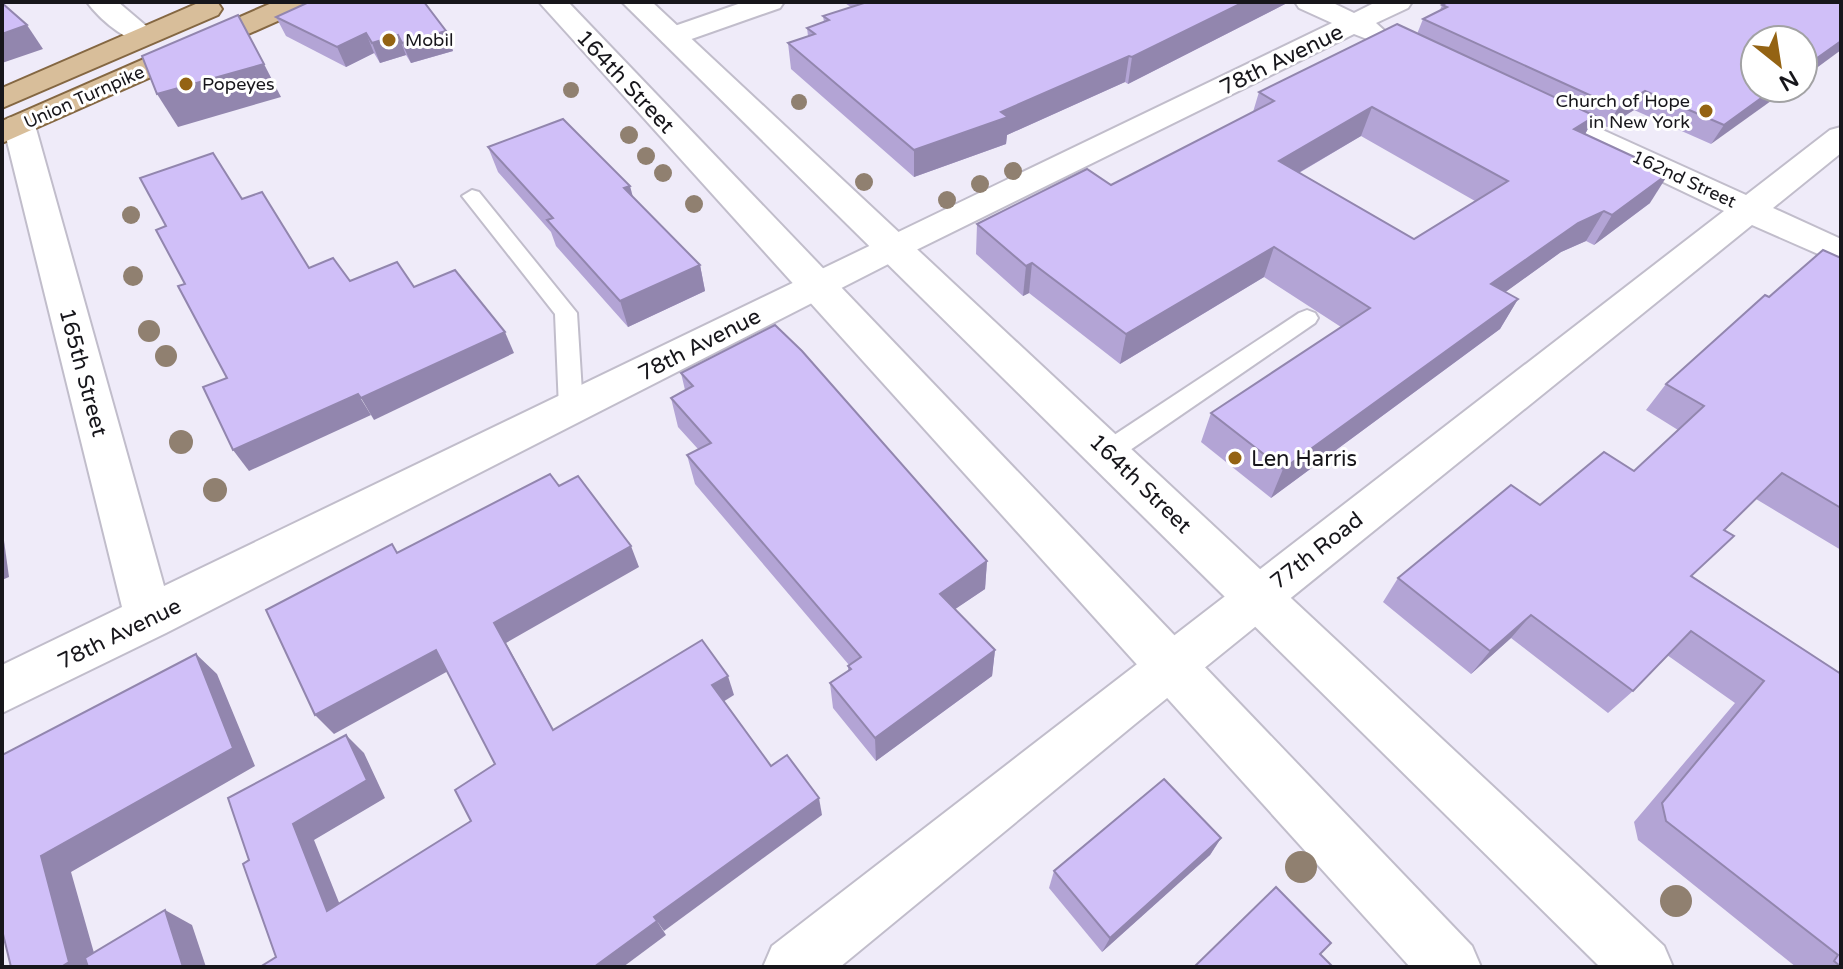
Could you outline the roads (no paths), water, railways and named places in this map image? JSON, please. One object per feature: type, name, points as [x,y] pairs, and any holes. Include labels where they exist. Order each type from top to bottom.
[{"type":"main road","name":"Union Turnpike","points":[[8,119],[144,36],[225,2]]},
{"type":"main road","name":"Union Turnpike","points":[[8,119],[297,2]]},
{"type":"street","points":[[101,2],[144,36]]},
{"type":"street","name":"164th Street","points":[[553,2],[1451,967]]},
{"type":"street","name":"164th Street","points":[[636,2],[1643,967]]},
{"type":"street","points":[[673,36],[770,2]]},
{"type":"street","points":[[1309,2],[1405,47]]},
{"type":"street","name":"78th Avenue","points":[[2,690],[893,247],[1398,2]]},
{"type":"street","name":"162nd Street","points":[[1506,95],[1841,253]]},
{"type":"street","name":"165th Street","points":[[8,119],[149,618]]},
{"type":"street","name":"77th Road","points":[[793,967],[1258,595],[1841,137]]},
{"type":"lane","points":[[472,196],[566,313],[571,408]]},
{"type":"lane","points":[[1108,452],[1307,318]]},
{"type":"place","name":"Mobil","points":[[389,40]]},
{"type":"place","name":"Popeyes","points":[[186,84]]},
{"type":"place","name":"Church of Hope in New York","points":[[1706,111]]},
{"type":"place","name":"Len Harris","points":[[1235,458]]}]
